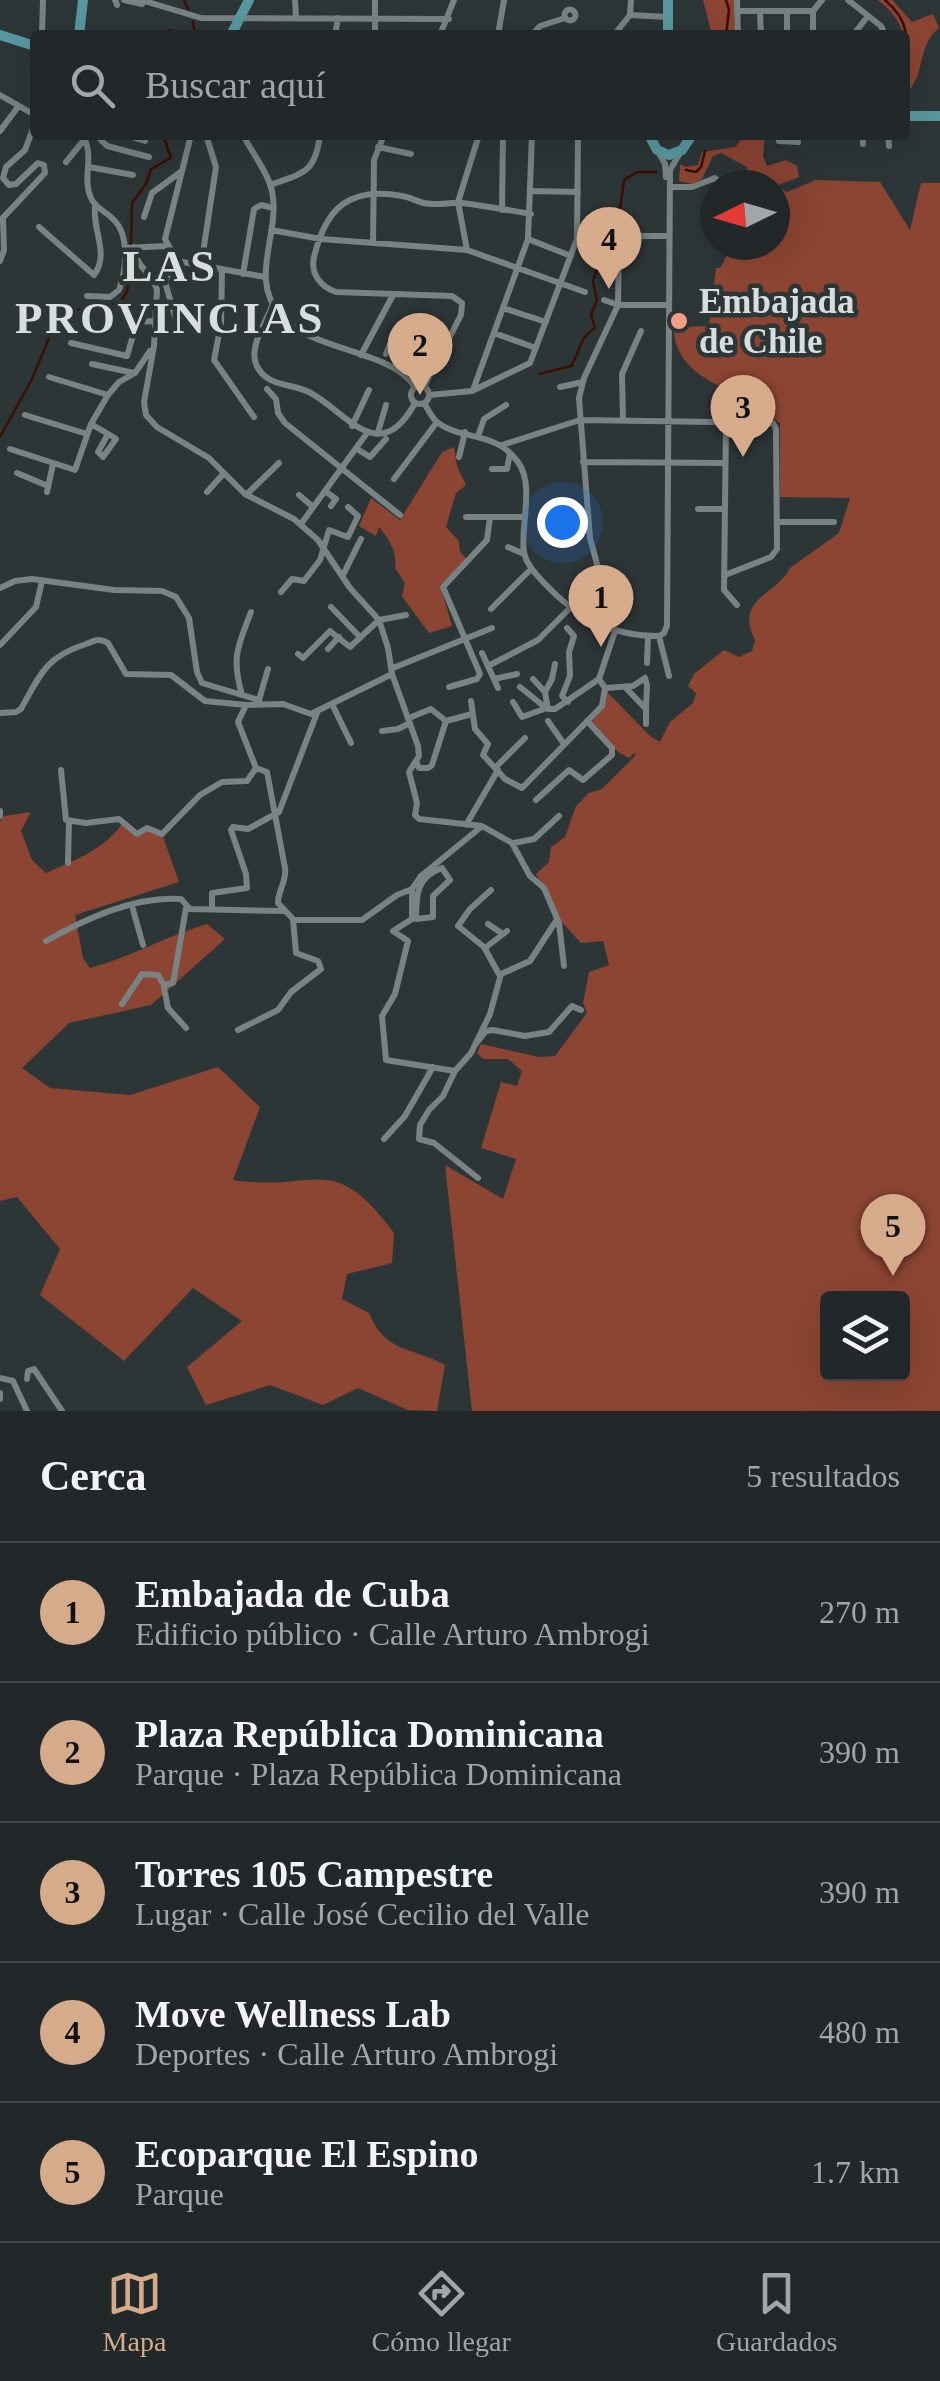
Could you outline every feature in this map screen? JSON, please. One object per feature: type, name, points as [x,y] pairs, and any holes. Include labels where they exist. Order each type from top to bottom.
[{"type":"main road","points":[[82,30],[85,0]]},
{"type":"main road","points":[[233,30],[248,0]]},
{"type":"main road","points":[[669,30],[670,0]]},
{"type":"main road","points":[[670,0],[670,30]]},
{"type":"main road","points":[[0,32],[30,42]]},
{"type":"main road","points":[[910,114],[940,114]]},
{"type":"main road","points":[[651,140],[658,151],[669,155],[682,150],[689,140]]},
{"type":"street","points":[[42,30],[43,0]]},
{"type":"street","points":[[119,0],[168,9]]},
{"type":"street","points":[[141,0],[201,18],[450,19]]},
{"type":"street","points":[[294,0],[296,18]]},
{"type":"street","points":[[375,0],[375,30]]},
{"type":"street","points":[[443,30],[454,0]]},
{"type":"street","points":[[499,30],[504,0]]},
{"type":"street","points":[[536,30],[565,18],[574,20],[579,0]]},
{"type":"street","points":[[618,30],[630,15],[631,0]]},
{"type":"street","points":[[737,0],[738,30]]},
{"type":"street","points":[[813,30],[813,11],[822,0]]},
{"type":"street","points":[[848,0],[883,30]]},
{"type":"street","points":[[739,11],[813,11]]},
{"type":"street","points":[[760,12],[761,30]]},
{"type":"street","points":[[787,12],[787,30]]},
{"type":"street","points":[[630,15],[668,17]]},
{"type":"street","points":[[856,30],[868,16]]},
{"type":"street","points":[[336,30],[338,18]]},
{"type":"street","points":[[0,96],[30,115]]},
{"type":"street","points":[[0,131],[18,107]]},
{"type":"street","points":[[0,261],[4,250],[2,220],[45,173],[44,164],[38,162],[12,185],[2,178],[4,170],[22,154],[30,136]]},
{"type":"street","points":[[66,162],[83,140]]},
{"type":"street","points":[[87,140],[88,188],[95,204],[120,226],[124,248],[122,283],[115,294],[87,296]]},
{"type":"street","points":[[101,140],[107,146],[149,157]]},
{"type":"street","points":[[190,140],[166,232],[166,246],[177,261],[265,277]]},
{"type":"street","points":[[201,266],[216,167],[208,140]]},
{"type":"street","points":[[246,140],[270,184],[274,208],[265,277],[273,305],[298,330],[400,369],[429,395]]},
{"type":"street","points":[[270,184],[305,172],[318,153],[319,140]]},
{"type":"street","points":[[373,243],[374,192],[382,140]]},
{"type":"street","points":[[468,250],[458,202],[477,140]]},
{"type":"street","points":[[502,210],[504,140]]},
{"type":"street","points":[[472,392],[528,238],[532,140]]},
{"type":"street","points":[[273,305],[255,347],[254,359],[259,370],[269,380],[313,394],[352,426],[368,433],[404,420],[429,395],[472,392],[527,367],[578,234],[578,140]]},
{"type":"street","points":[[779,140],[798,142]]},
{"type":"street","points":[[888,140],[889,146]]},
{"type":"street","points":[[378,147],[412,154]]},
{"type":"street","points":[[508,547],[528,561],[570,608],[615,631],[647,640],[661,634],[667,626],[668,236],[671,164],[682,150]]},
{"type":"street","points":[[658,151],[666,166],[668,236]]},
{"type":"street","points":[[89,167],[133,175]]},
{"type":"street","points":[[144,218],[148,199],[182,171]]},
{"type":"street","points":[[670,188],[700,183]]},
{"type":"street","points":[[532,191],[578,192]]},
{"type":"street","points":[[490,609],[528,561],[524,474],[502,445],[437,422],[410,394],[420,387],[463,306],[456,297],[336,292],[327,288],[314,270],[314,257],[337,206],[374,192],[406,196],[425,204],[458,202],[531,214]]},
{"type":"street","points":[[40,228],[94,275],[102,261],[93,220],[95,204]]},
{"type":"street","points":[[243,274],[254,209],[261,205],[274,208]]},
{"type":"street","points":[[270,230],[321,239],[468,250],[585,292]]},
{"type":"street","points":[[512,702],[522,717],[545,708],[555,709],[599,680],[615,631],[590,538],[578,398],[618,304],[622,241],[632,236],[668,236]]},
{"type":"street","points":[[528,238],[571,256]]},
{"type":"street","points":[[124,248],[166,246]]},
{"type":"street","points":[[134,247],[135,259],[156,283],[157,290],[154,346],[144,402],[146,415],[157,428],[191,446],[246,495],[301,524],[322,545],[379,620],[418,746],[416,762],[409,772],[417,803],[415,815],[418,819],[482,826],[513,843],[530,876],[544,888],[556,920],[564,966]]},
{"type":"street","points":[[124,261],[135,259]]},
{"type":"street","points":[[176,320],[165,282],[177,261]]},
{"type":"street","points":[[222,270],[219,340],[214,360],[254,417]]},
{"type":"street","points":[[361,356],[394,295]]},
{"type":"street","points":[[604,300],[667,305]]},
{"type":"street","points":[[503,308],[546,322]]},
{"type":"street","points":[[71,343],[127,356],[137,322],[155,321]]},
{"type":"street","points":[[623,421],[622,374],[641,330]]},
{"type":"street","points":[[494,332],[536,348]]},
{"type":"street","points":[[386,354],[390,344],[397,341],[412,347],[400,369]]},
{"type":"street","points":[[10,449],[74,471],[91,424],[108,395],[119,382],[135,373],[154,346]]},
{"type":"street","points":[[92,364],[135,373]]},
{"type":"street","points":[[49,377],[108,395]]},
{"type":"street","points":[[560,387],[583,382]]},
{"type":"street","points":[[267,389],[276,398],[285,423],[400,515]]},
{"type":"street","points":[[352,426],[369,390]]},
{"type":"street","points":[[378,432],[386,405]]},
{"type":"street","points":[[478,436],[484,419],[506,405]]},
{"type":"street","points":[[25,415],[87,434]]},
{"type":"street","points":[[502,445],[580,420],[771,422],[776,428],[775,554],[725,576]]},
{"type":"street","points":[[394,478],[437,422]]},
{"type":"street","points":[[726,422],[725,595],[737,605]]},
{"type":"street","points":[[91,424],[108,434]]},
{"type":"street","points":[[459,457],[466,432]]},
{"type":"street","points":[[301,524],[368,433]]},
{"type":"street","points":[[357,448],[370,457],[386,439]]},
{"type":"street","points":[[492,469],[507,469],[510,453]]},
{"type":"street","points":[[583,462],[725,462]]},
{"type":"street","points":[[246,495],[279,463]]},
{"type":"street","points":[[17,474],[48,489],[54,464]]},
{"type":"street","points":[[207,492],[224,474]]},
{"type":"street","points":[[325,490],[336,499],[331,506]]},
{"type":"street","points":[[299,495],[313,507]]},
{"type":"street","points":[[280,592],[292,579],[304,581],[320,560],[330,530],[348,538],[358,516],[348,507]]},
{"type":"street","points":[[698,509],[725,509]]},
{"type":"street","points":[[466,517],[524,517]]},
{"type":"street","points":[[449,687],[479,678],[443,587],[488,540],[490,518]]},
{"type":"street","points":[[777,522],[834,522]]},
{"type":"street","points":[[342,576],[361,539]]},
{"type":"street","points":[[0,588],[15,581],[42,581],[162,591],[176,597],[189,618],[198,678],[210,688],[283,704],[308,714],[317,713],[464,637],[492,628]]},
{"type":"street","points":[[0,645],[36,606],[42,581]]},
{"type":"street","points":[[331,607],[360,637]]},
{"type":"street","points":[[488,666],[538,640],[570,608]]},
{"type":"street","points":[[242,695],[235,659],[240,636],[252,612]]},
{"type":"street","points":[[298,654],[302,658],[330,631],[350,647],[379,620],[406,614]]},
{"type":"street","points":[[567,628],[574,636],[569,652],[570,676],[562,696],[568,702]]},
{"type":"street","points":[[661,634],[669,676]]},
{"type":"street","points":[[328,649],[338,637]]},
{"type":"street","points":[[0,713],[21,709],[46,668],[62,652],[96,639],[108,643],[126,674],[172,675],[205,702],[246,706],[260,702]]},
{"type":"street","points":[[644,661],[647,640]]},
{"type":"street","points":[[482,653],[498,688]]},
{"type":"street","points":[[545,708],[544,692],[555,664]]},
{"type":"street","points":[[260,702],[268,669]]},
{"type":"street","points":[[494,680],[517,674]]},
{"type":"street","points":[[605,688],[626,688],[642,678],[647,680],[646,724]]},
{"type":"street","points":[[533,679],[544,692]]},
{"type":"street","points":[[471,702],[475,729],[488,744],[484,755],[517,788],[526,786],[602,706],[605,688],[599,680]]},
{"type":"street","points":[[520,687],[545,708]]},
{"type":"street","points":[[626,688],[646,710]]},
{"type":"street","points":[[332,704],[351,743]]},
{"type":"street","points":[[238,1030],[278,1010],[291,992],[321,969],[318,962],[296,953],[293,920],[278,897],[286,876],[267,772],[256,768],[238,722],[246,706]]},
{"type":"street","points":[[382,731],[398,729],[431,709],[446,721]]},
{"type":"street","points":[[212,908],[212,893],[244,891],[248,886],[232,828],[248,828],[275,816],[317,713]]},
{"type":"street","points":[[446,721],[472,714]]},
{"type":"street","points":[[416,762],[419,768],[432,764],[446,721]]},
{"type":"street","points":[[548,721],[564,744]]},
{"type":"street","points":[[536,800],[568,770],[572,769],[583,780],[612,755],[612,748],[587,721]]},
{"type":"street","points":[[466,825],[497,769],[524,738]]},
{"type":"street","points":[[61,770],[63,816],[69,821],[86,823],[112,818],[137,834],[147,828],[162,834],[194,799],[222,782],[247,781],[256,768]]},
{"type":"street","points":[[492,778],[505,779]]},
{"type":"street","points":[[513,843],[534,839],[559,816]]},
{"type":"street","points":[[68,863],[69,821]]},
{"type":"street","points":[[293,920],[362,920],[412,888],[482,826]]},
{"type":"street","points":[[441,868],[450,880],[433,896],[432,918],[416,918],[416,892],[423,877],[441,868]]},
{"type":"street","points":[[412,888],[412,919],[393,931],[408,940],[394,994],[382,1016],[386,1060],[455,1070]]},
{"type":"street","points":[[478,1178],[434,1143],[417,1136],[455,1070],[467,1060],[490,1014],[500,976],[485,948],[458,926],[490,890]]},
{"type":"street","points":[[46,941],[97,915],[181,899],[186,906],[173,982],[164,985]]},
{"type":"street","points":[[132,906],[143,944]]},
{"type":"street","points":[[186,906],[284,911]]},
{"type":"street","points":[[500,976],[530,961],[556,920]]},
{"type":"street","points":[[485,948],[505,932],[488,924]]},
{"type":"street","points":[[122,1004],[142,974],[158,976],[164,985],[168,1008],[186,1028]]},
{"type":"street","points":[[474,1044],[493,1030],[525,1036],[549,1032],[572,1006],[581,1010]]},
{"type":"street","points":[[384,1139],[406,1116],[432,1067]]},
{"type":"street","points":[[27,1379],[30,1369],[34,1369],[62,1411]]},
{"type":"street","points":[[0,1378],[13,1382],[27,1411]]},
{"type":"shaded area","points":[[703,0],[735,0],[736,30],[711,30]]},
{"type":"shaded area","points":[[878,0],[892,0],[912,22],[933,14],[939,28],[927,43],[910,89],[910,30],[902,30]]},
{"type":"shaded area","points":[[741,140],[765,140],[763,156],[767,166],[786,160],[797,166],[799,177],[790,181],[790,170],[748,170],[721,153],[713,156],[706,170],[700,170],[700,180],[692,184],[679,181],[680,164],[698,165],[702,152],[735,147]]},
{"type":"shaded area","points":[[816,180],[880,182],[910,230],[921,183],[940,183],[940,1411],[472,1411],[445,1165],[503,1199],[516,1159],[481,1148],[501,1082],[517,1086],[522,1071],[508,1059],[483,1059],[477,1053],[481,1044],[539,1057],[555,1056],[587,1013],[583,1003],[589,972],[609,965],[603,941],[581,943],[560,920],[536,874],[549,862],[551,847],[565,837],[576,806],[589,793],[602,789],[636,755],[629,758],[618,752],[591,722],[604,707],[607,692],[660,742],[670,722],[693,703],[696,693],[688,686],[694,674],[724,650],[739,657],[752,651],[753,606],[790,568],[839,533],[850,498],[780,497],[780,423],[773,418],[775,411],[707,380],[683,357],[673,321],[676,327],[709,326],[716,268],[725,260],[790,260],[790,191]]},
{"type":"shaded area","points":[[454,447],[466,485],[456,493],[446,527],[459,541],[460,552],[468,560],[440,585],[452,626],[429,633],[402,596],[405,583],[395,568],[394,552],[386,536],[379,527],[376,536],[359,526],[371,498],[400,520],[442,452]]},
{"type":"shaded area","points":[[31,812],[21,831],[32,860],[46,873],[98,847],[123,823],[137,834],[147,828],[162,834],[179,882],[75,915],[83,958],[90,968],[207,924],[225,939],[151,1005],[69,1023],[22,1068],[50,1088],[130,1095],[218,1067],[260,1107],[233,1180],[337,1182],[373,1207],[394,1233],[392,1263],[347,1274],[342,1299],[369,1313],[383,1336],[392,1342],[445,1365],[437,1411],[408,1410],[358,1388],[323,1405],[270,1385],[206,1405],[187,1367],[242,1321],[193,1288],[124,1361],[40,1295],[60,1249],[17,1197],[0,1201],[0,821],[4,816]]},
{"type":"waterway","points":[[184,0],[188,9]]},
{"type":"waterway","points":[[726,0],[727,30]]},
{"type":"waterway","points":[[885,0],[899,15],[906,30]]},
{"type":"waterway","points":[[193,22],[194,30]]},
{"type":"waterway","points":[[131,245],[132,203],[151,169],[171,158],[165,140]]},
{"type":"waterway","points":[[686,170],[696,172],[705,151]]},
{"type":"waterway","points":[[539,374],[571,366],[583,341],[595,328],[591,315],[597,300],[593,281],[601,255],[600,240],[620,209],[624,180],[637,172],[656,172]]},
{"type":"waterway","points":[[0,437],[32,379],[52,331],[64,316],[77,310],[120,303],[127,291],[131,266]]},
{"type":"place","name":"Move Wellness Lab","points":[[609,289]]},
{"type":"place","name":"Embajada de Chile","points":[[679,321]]},
{"type":"place","name":"Plaza República Dominicana","points":[[420,395]]},
{"type":"place","name":"Torres 105 Campestre","points":[[743,457]]},
{"type":"place","name":"Embajada de Cuba","points":[[601,647]]},
{"type":"place","name":"Ecoparque El Espino","points":[[893,1276]]},
{"type":"district","name":"LAS PROVINCIAS","points":[[170,291]]}]
